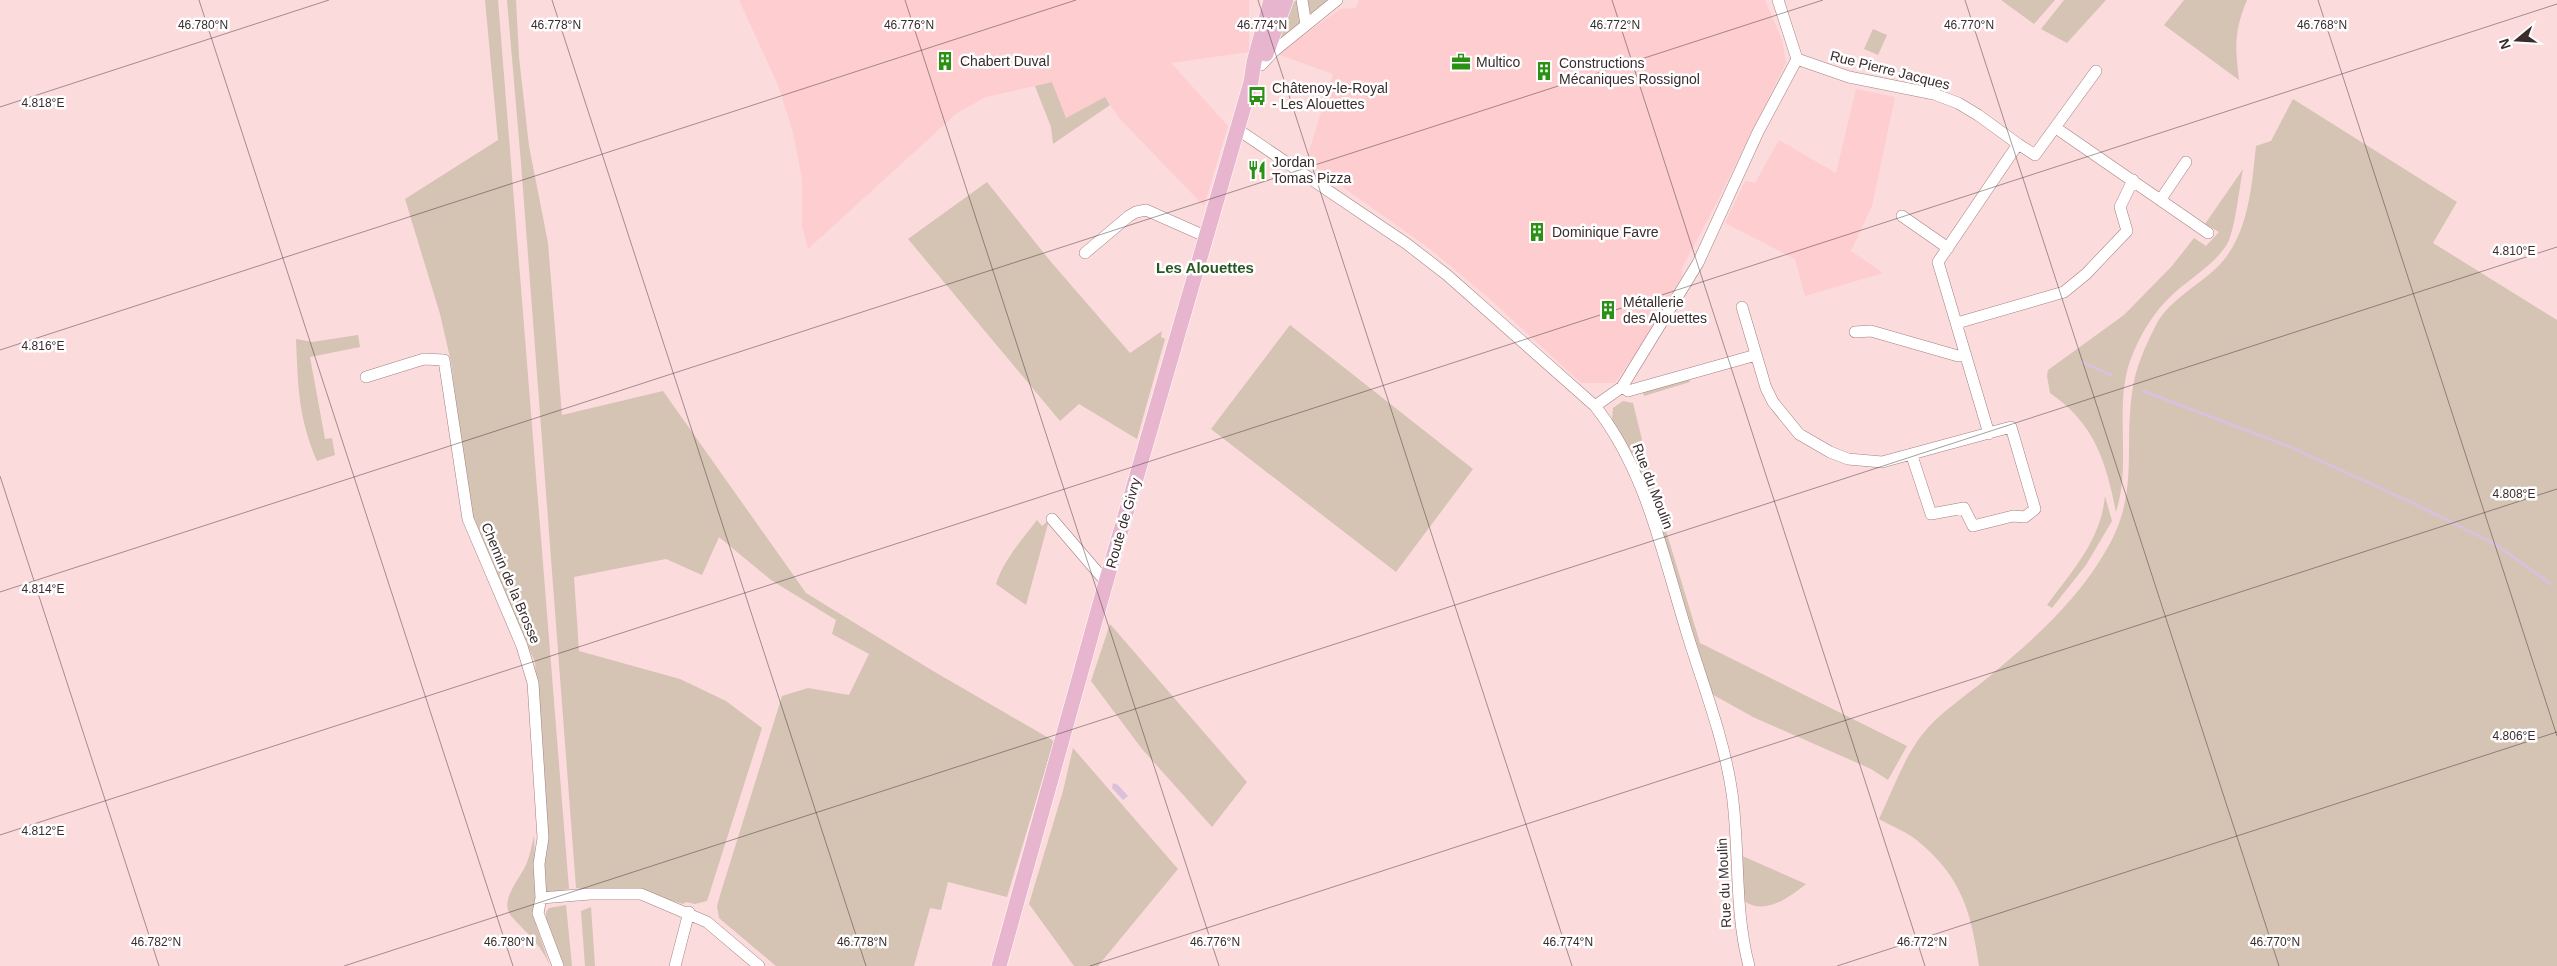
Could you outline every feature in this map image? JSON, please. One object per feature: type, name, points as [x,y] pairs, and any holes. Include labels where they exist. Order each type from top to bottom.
[{"type":"main road","name":"Route de Givry","points":[[999,966],[1106,582],[1208,236],[1251,82],[1254,62],[1271,0]]},
{"type":"main road","name":"Route de Givry","points":[[1251,82],[1261,65],[1286,0]]},
{"type":"street","points":[[1302,0],[1306,25]]},
{"type":"street","points":[[1261,65],[1274,50],[1337,0]]},
{"type":"street","points":[[1595,406],[1622,387],[1698,262],[1758,132],[1797,59],[1778,0]]},
{"type":"street","name":"Rue Pierre Jacques","points":[[1797,59],[1850,77],[1934,94],[1964,107],[2035,156],[2056,128]]},
{"type":"street","points":[[2096,71],[2056,128],[2208,233]]},
{"type":"street","name":"Rue du Moulin","points":[[1237,129],[1420,254],[1595,406],[1612,427],[1644,498],[1717,727],[1732,790],[1740,920],[1749,966]]},
{"type":"street","points":[[1989,434],[1938,262],[2018,144]]},
{"type":"street","points":[[2161,199],[2186,162]]},
{"type":"street","points":[[1957,323],[2064,292],[2086,274],[2127,231],[2120,207],[2133,180]]},
{"type":"street","points":[[1085,253],[1129,216],[1146,210],[1208,236]]},
{"type":"street","points":[[1902,216],[1948,248]]},
{"type":"street","points":[[1742,307],[1766,388],[1773,402],[1789,423],[1814,444],[1848,459],[1882,462],[1912,456],[2011,427],[2035,509],[2025,517],[2013,516],[1973,526],[1964,508],[1932,514],[1912,456]]},
{"type":"street","points":[[1855,332],[1871,331],[1958,356],[1965,355]]},
{"type":"street","points":[[1622,387],[1628,391],[1756,355]]},
{"type":"street","name":"Chemin de la Brosse","points":[[366,377],[424,359],[444,360],[468,519],[522,646],[533,683],[542,838],[539,864],[541,898],[538,912],[558,966]]},
{"type":"street","points":[[1052,518],[1106,582]]},
{"type":"street","points":[[541,898],[590,894],[641,894],[689,912],[707,922],[759,966]]},
{"type":"street","points":[[675,966],[689,912]]},
{"type":"shaded area","points":[[485,0],[498,0],[569,889],[548,893],[545,890],[542,864],[546,840],[535,662],[471,518],[451,362],[440,314],[405,199],[498,140]]},
{"type":"shaded area","points":[[507,0],[516,0],[519,57],[529,146],[548,243],[562,415],[663,391],[806,593],[933,671],[1054,741],[1007,897],[948,882],[941,910],[930,908],[914,966],[776,966],[719,918],[717,906],[782,696],[808,688],[849,695],[869,654],[832,634],[836,620],[771,580],[719,537],[702,575],[666,559],[574,577],[579,651],[680,679],[726,701],[762,728],[707,901],[695,904],[686,902],[683,904],[639,891],[576,888]]},
{"type":"shaded area","points":[[739,0],[1249,0],[1249,52],[1171,63],[1228,126],[1204,206],[1120,119],[1105,97],[1066,118],[1052,82],[986,97],[957,113],[808,249],[802,226],[802,179],[793,132],[778,85]]},
{"type":"shaded area","points":[[1297,0],[1303,25],[1271,52],[1290,4]]},
{"type":"shaded area","points":[[1304,0],[1335,0],[1308,21]]},
{"type":"shaded area","points":[[1359,0],[1765,0],[1782,40],[1786,63],[1682,268],[1682,276],[1643,343],[1615,383],[1581,383],[1490,299],[1430,249],[1306,161],[1333,74],[1277,54],[1340,9],[1356,8]]},
{"type":"shaded area","points":[[2001,0],[2055,0],[2034,24]]},
{"type":"shaded area","points":[[2064,0],[2106,0],[2067,43],[2041,29]]},
{"type":"shaded area","points":[[2184,0],[2247,0],[2240,21],[2237,39],[2239,80],[2164,25]]},
{"type":"shaded area","points":[[1873,29],[1887,35],[1878,55],[1864,49]]},
{"type":"shaded area","points":[[1052,82],[1066,118],[1105,97],[1110,105],[1053,144],[1051,127],[1035,86]]},
{"type":"shaded area","points":[[1856,89],[1895,97],[1872,206],[1851,251],[1883,273],[1805,296],[1795,259],[1725,223],[1745,181],[1755,183],[1779,140],[1836,173]]},
{"type":"shaded area","points":[[2293,99],[2457,202],[2433,243],[2557,320],[2557,966],[1979,966],[1968,913],[1955,883],[1934,855],[1915,838],[1879,819],[1903,766],[1921,736],[1943,713],[2003,665],[2053,619],[2083,585],[2108,547],[2118,527],[2124,508],[2129,471],[2132,393],[2135,375],[2144,350],[2162,315],[2178,299],[2215,269],[2232,249],[2239,235],[2248,206],[2256,146],[2271,141]]},
{"type":"shaded area","points":[[2243,169],[2234,224],[2225,247],[2212,262],[2172,295],[2160,308],[2145,328],[2134,351],[2127,370],[2124,390],[2123,472],[2116,512],[2108,476],[2096,445],[2088,430],[2077,417],[2050,393],[2047,376],[2048,370],[2124,315],[2172,266],[2194,238],[2206,246],[2219,232],[2205,224]]},
{"type":"shaded area","points":[[987,182],[1051,262],[1130,353],[1162,331],[1161,337],[1165,339],[1137,439],[1079,404],[1060,421],[908,239]]},
{"type":"shaded area","points":[[1290,325],[1473,469],[1396,572],[1211,429]]},
{"type":"shaded area","points":[[358,335],[360,347],[310,357],[325,439],[332,438],[335,455],[317,461],[306,430],[300,401],[296,339],[312,342]]},
{"type":"shaded area","points":[[1689,379],[1690,382],[1644,396],[1643,392]]},
{"type":"shaded area","points":[[1623,401],[1633,403],[1657,501],[1700,643],[1907,746],[1888,780],[1871,769],[1753,717],[1710,693],[1612,419],[1613,408]]},
{"type":"shaded area","points":[[2105,496],[2112,521],[2086,565],[2052,608],[2047,605],[2084,554],[2098,527]]},
{"type":"shaded area","points":[[1037,520],[1042,526],[1049,520],[1026,605],[996,584],[1009,558]]},
{"type":"shaded area","points":[[1110,624],[1247,782],[1212,827],[1142,749],[1091,681]]},
{"type":"shaded area","points":[[1073,748],[1178,869],[1098,966],[1074,966],[1029,904],[1063,791]]},
{"type":"shaded area","points":[[1113,783],[1118,785],[1128,796],[1123,800],[1112,788]]},
{"type":"shaded area","points":[[534,835],[536,888],[534,908],[536,925],[550,966],[538,945],[512,917],[507,905],[511,891],[526,865]]},
{"type":"shaded area","points":[[1740,855],[1806,884],[1777,903],[1769,906],[1752,905],[1744,901]]},
{"type":"shaded area","points":[[566,905],[572,966],[561,966],[546,920],[546,912],[549,908]]},
{"type":"shaded area","points":[[591,907],[595,966],[585,966],[581,911]]},
{"type":"waterway","points":[[2082,362],[2111,375]]},
{"type":"waterway","points":[[2143,391],[2288,446],[2413,503],[2495,544],[2551,584]]},
{"type":"place","name":"Chabert Duval","points":[[945,61]]},
{"type":"place","name":"Multico","points":[[1461,62]]},
{"type":"place","name":"Constructions Mécaniques Rossignol","points":[[1544,71]]},
{"type":"place","name":"Châtenoy-le-Royal - Les Alouettes","points":[[1257,96]]},
{"type":"place","name":"Jordan Tomas Pizza","points":[[1257,170]]},
{"type":"place","name":"Dominique Favre","points":[[1537,232]]},
{"type":"place","name":"Métallerie des Alouettes","points":[[1608,310]]},
{"type":"district","name":"Les Alouettes","points":[[1205,268]]}]
